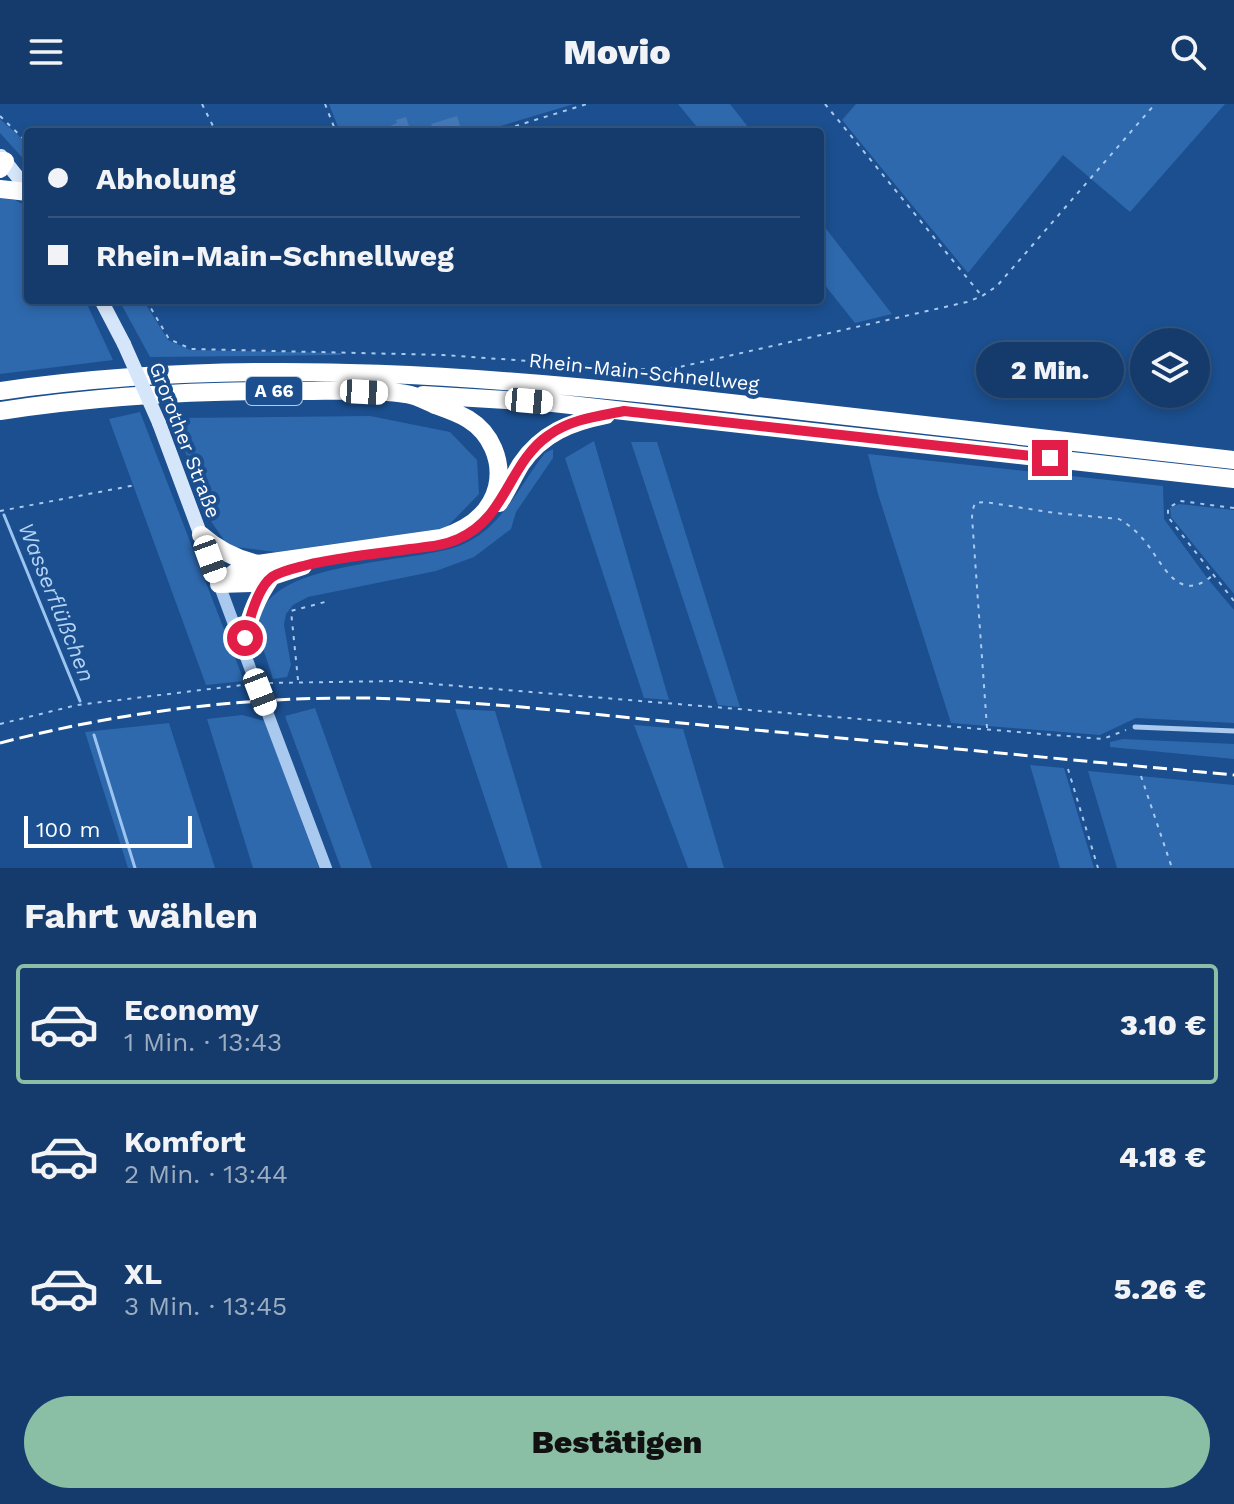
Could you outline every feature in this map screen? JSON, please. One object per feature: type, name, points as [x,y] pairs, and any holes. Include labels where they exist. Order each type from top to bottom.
[{"type":"highway","points":[[0,189],[24,191]]},
{"type":"highway","name":"Rhein-Main-Schnellweg","points":[[1,391],[96,379],[190,373],[319,371],[454,376],[642,393],[1234,460]]},
{"type":"highway","name":"A 66","points":[[0,411],[80,401],[207,392],[409,394]]},
{"type":"highway","points":[[201,535],[227,554],[265,570],[441,538],[468,526],[483,513],[494,496],[498,477],[496,457],[489,440],[468,419],[409,394]]},
{"type":"highway","name":"Rhein-Main-Schnellweg","points":[[409,394],[624,411],[1234,479]]},
{"type":"highway","points":[[219,584],[242,568],[265,570],[316,563],[436,545],[465,536],[494,511],[521,464],[542,440],[570,424],[624,411]]},
{"type":"highway","points":[[244,651],[265,570]]},
{"type":"main road","points":[[1,162],[24,187]]},
{"type":"main road","name":"Grorother Straße","points":[[103,304],[159,423],[219,584]]},
{"type":"street","name":"Grorother Straße","points":[[219,584],[326,868]]},
{"type":"lane","points":[[1135,727],[1234,731]]},
{"type":"path","points":[[202,104],[214,128]]},
{"type":"path","points":[[325,104],[334,128]]},
{"type":"path","points":[[509,128],[587,104]]},
{"type":"path","points":[[825,104],[982,296]]},
{"type":"path","points":[[148,304],[169,339],[191,349],[443,355],[657,370],[675,368],[967,302],[982,296],[997,286],[1155,104]]},
{"type":"path","points":[[0,116],[24,139]]},
{"type":"path","points":[[0,511],[136,485]]},
{"type":"path","points":[[1234,508],[1180,501],[1168,508],[1168,517],[1234,601]]},
{"type":"path","points":[[988,730],[972,517],[975,503],[1119,519],[1144,540],[1164,569],[1179,583],[1195,586],[1213,575]]},
{"type":"path","points":[[298,681],[291,611],[325,602]]},
{"type":"path","points":[[0,724],[77,705],[253,680]]},
{"type":"path","points":[[267,683],[397,681],[1103,739],[1135,727]]},
{"type":"path","points":[[1068,769],[1098,868]]},
{"type":"path","points":[[1141,776],[1172,868]]},
{"type":"shaded area","points":[[329,104],[574,104],[494,128],[338,128]]},
{"type":"shaded area","points":[[678,104],[730,104],[749,128],[698,128]]},
{"type":"shaded area","points":[[856,104],[1225,104],[1130,212],[1063,155],[968,273],[842,120]]},
{"type":"shaded area","points":[[0,119],[24,140],[24,160],[0,133]]},
{"type":"shaded area","points":[[0,198],[24,205],[24,304],[87,304],[113,360],[0,374]]},
{"type":"shaded area","points":[[824,226],[892,314],[855,323],[824,284]]},
{"type":"shaded area","points":[[121,304],[146,304],[168,340],[190,350],[341,353],[341,355],[150,357]]},
{"type":"shaded area","points":[[140,412],[244,681],[206,685],[109,419]]},
{"type":"shaded area","points":[[370,416],[450,432],[477,460],[479,494],[446,528],[276,552],[228,546],[206,514],[174,418]]},
{"type":"shaded area","points":[[594,441],[669,700],[644,698],[565,458]]},
{"type":"shaded area","points":[[631,442],[657,442],[740,707],[718,705]]},
{"type":"shaded area","points":[[553,449],[553,458],[516,512],[511,529],[474,557],[436,571],[308,597],[293,605],[286,614],[284,625],[291,665],[287,677],[273,679],[259,626],[269,600],[289,585],[316,574],[438,552],[474,539],[498,518],[545,453]]},
{"type":"shaded area","points":[[868,454],[1163,486],[1164,519],[1234,610],[1234,723],[1136,718],[1100,735],[951,723]]},
{"type":"shaded area","points":[[1179,504],[1234,510],[1234,594],[1171,517],[1170,508]]},
{"type":"shaded area","points":[[315,708],[372,868],[341,868],[285,716]]},
{"type":"shaded area","points":[[455,709],[495,711],[542,868],[508,868]]},
{"type":"shaded area","points":[[242,715],[265,721],[319,868],[253,868],[207,719]]},
{"type":"shaded area","points":[[169,723],[215,868],[128,868],[85,732]]},
{"type":"shaded area","points":[[634,725],[683,729],[724,868],[688,868]]},
{"type":"shaded area","points":[[1123,739],[1234,744],[1234,759],[1110,747],[1110,742]]},
{"type":"shaded area","points":[[1030,765],[1064,768],[1094,868],[1060,868]]},
{"type":"shaded area","points":[[1088,771],[1234,785],[1234,868],[1117,868]]},
{"type":"building","points":[[457,116],[461,128],[432,128],[431,124]]},
{"type":"building","points":[[406,117],[410,128],[385,128],[397,123],[396,120]]},
{"type":"waterway","name":"Wasserflüßchen","points":[[4,515],[80,701]]},
{"type":"waterway","name":"Wasserflüßchen","points":[[94,735],[135,868]]},
{"type":"railway","points":[[0,743],[90,723],[181,708],[272,700],[364,698],[538,709],[1234,775]]},
{"type":"route","points":[[245,638],[257,600],[271,577],[316,563],[436,545],[465,536],[488,519],[521,464],[542,440],[560,428],[581,420],[624,411],[1050,458]]}]
